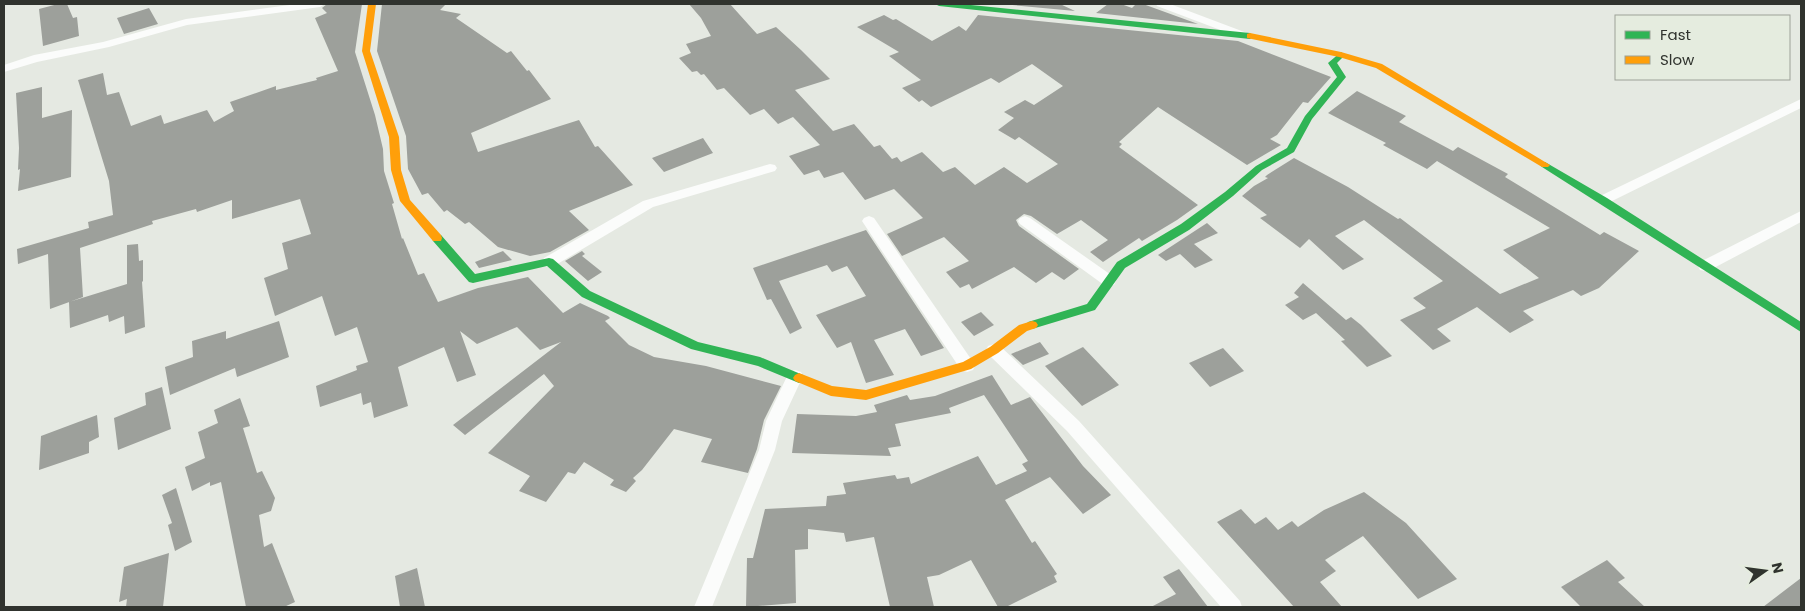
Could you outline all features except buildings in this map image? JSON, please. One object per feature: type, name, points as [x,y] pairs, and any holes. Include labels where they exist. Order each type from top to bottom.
[{"type":"street","points":[[4,69],[34,59],[104,45],[186,22],[320,4]]},
{"type":"street","points":[[372,4],[366,51],[394,137],[396,170],[405,201],[473,279],[549,262],[648,204],[770,168]]},
{"type":"street","points":[[939,4],[1243,35],[1341,55],[1379,66],[1603,200],[1801,328]]},
{"type":"street","points":[[1161,4],[1243,35]]},
{"type":"street","points":[[549,262],[586,294],[695,346],[760,362],[830,391],[866,394],[967,366],[994,350],[1023,328],[1091,307],[1121,265],[1185,227],[1229,194],[1259,168],[1291,150],[1308,118],[1342,77],[1332,64],[1341,55]]},
{"type":"street","points":[[1603,200],[1801,103]]},
{"type":"street","points":[[1705,266],[1801,216]]},
{"type":"street","points":[[1026,220],[1109,281]]},
{"type":"street","points":[[869,221],[967,366]]},
{"type":"street","points":[[994,350],[1074,426],[1233,607]]},
{"type":"street","points":[[703,607],[767,450],[774,421],[795,376]]},
{"type":"traffic: fast","points":[[939,4],[1250,36]]},
{"type":"traffic: fast","points":[[1032,325],[1091,307],[1121,265],[1185,227],[1229,194],[1259,168],[1291,150],[1308,118],[1342,77],[1332,63],[1341,55]]},
{"type":"traffic: fast","points":[[1545,165],[1603,200],[1801,328]]},
{"type":"traffic: fast","points":[[437,238],[473,279],[549,262],[586,294],[695,346],[760,362],[799,378]]},
{"type":"traffic: slow","points":[[372,4],[366,51],[394,137],[396,170],[405,201],[437,238]]},
{"type":"traffic: slow","points":[[1250,36],[1341,55],[1379,66],[1545,165]]},
{"type":"traffic: slow","points":[[799,378],[831,391],[866,395],[967,366],[994,350],[1023,328],[1032,325]]}]
